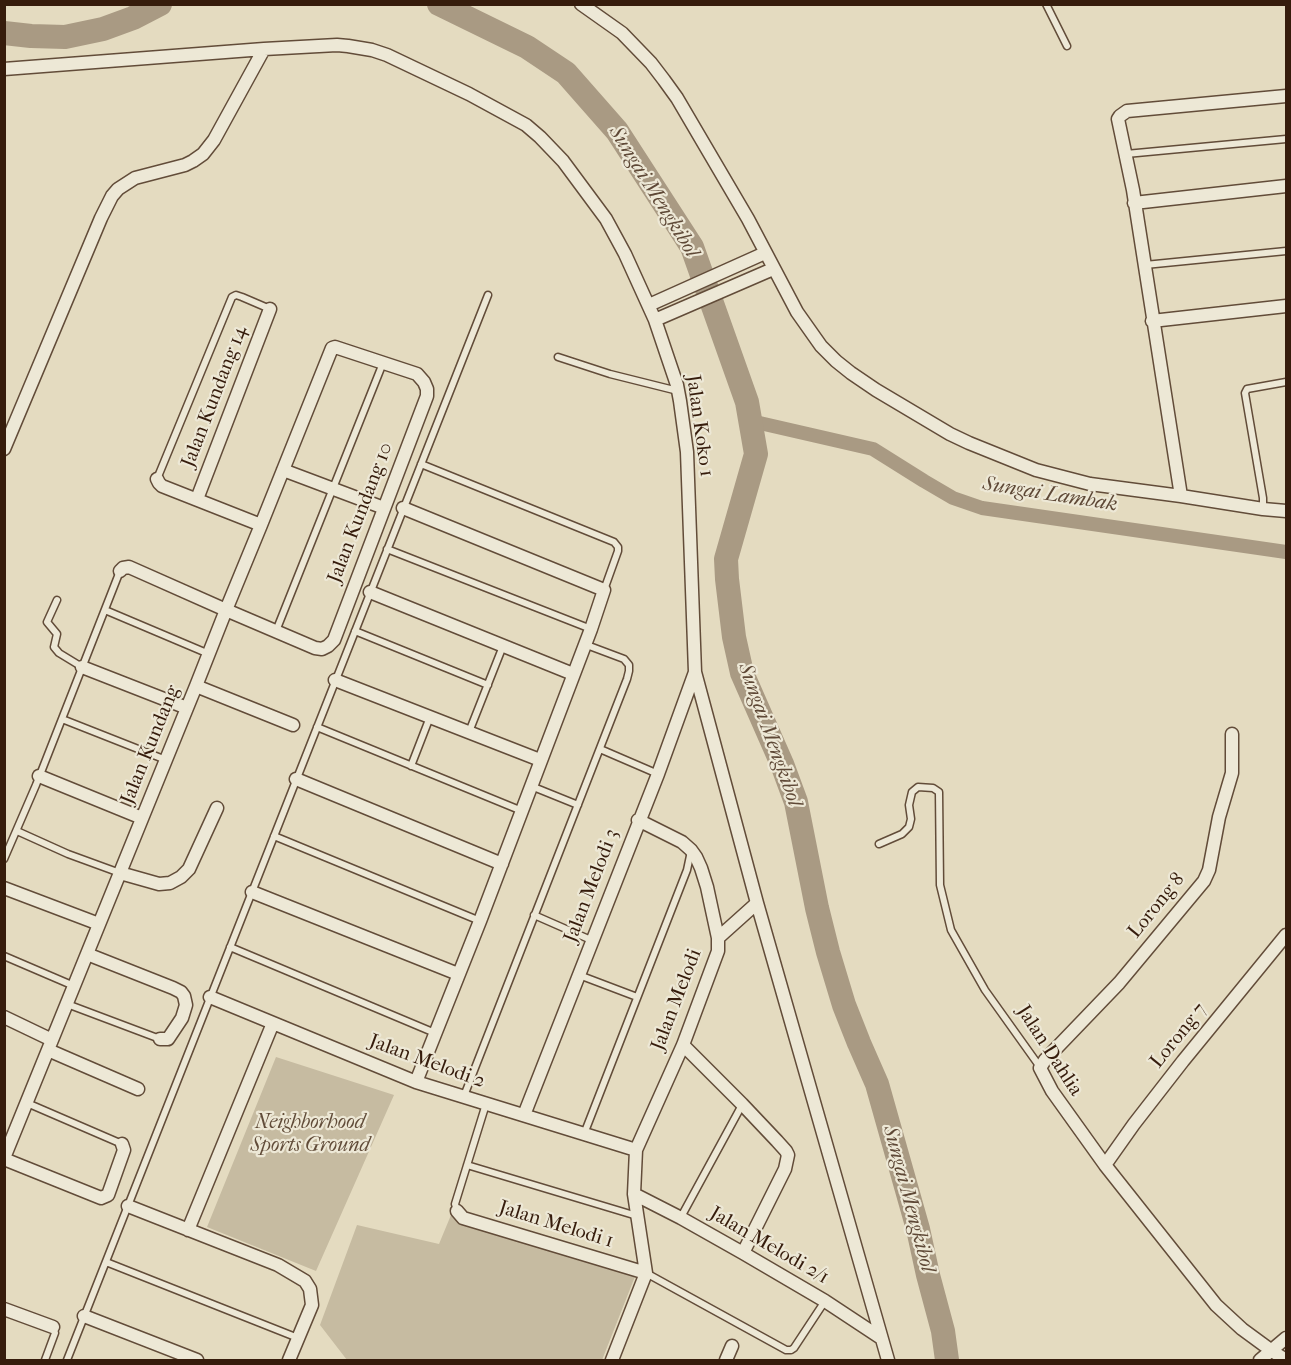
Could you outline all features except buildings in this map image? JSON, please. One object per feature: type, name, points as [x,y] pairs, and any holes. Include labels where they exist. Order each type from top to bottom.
[{"type":"street","points":[[581,4],[622,33],[664,80],[677,98],[748,219],[797,312],[821,346],[836,362],[851,373],[950,434],[1053,475],[1090,484],[1287,511]]},
{"type":"street","name":"Jalan Koko 1","points":[[4,69],[264,49],[348,46],[387,55],[469,94],[526,125],[540,137],[563,161],[606,219],[649,305],[671,366],[678,392],[687,452],[695,672]]},
{"type":"street","points":[[4,449],[112,196],[118,189],[135,178],[185,165],[202,154],[214,140],[264,49]]},
{"type":"street","points":[[1181,496],[1145,265],[1118,119],[1127,111],[1287,96]]},
{"type":"street","points":[[1134,202],[1287,186]]},
{"type":"street","points":[[649,305],[765,253]]},
{"type":"street","points":[[655,320],[773,269]]},
{"type":"street","points":[[1152,321],[1287,306]]},
{"type":"street","name":"Jalan Kundang 14","points":[[197,499],[270,309]]},
{"type":"street","name":"Jalan Kundang 10","points":[[120,571],[129,567],[315,648],[322,649],[334,640],[428,389],[417,374],[333,347]]},
{"type":"street","name":"Jalan Kundang","points":[[4,1158],[333,347]]},
{"type":"street","points":[[283,470],[384,508]]},
{"type":"street","points":[[157,479],[162,486],[261,525]]},
{"type":"street","points":[[403,508],[604,590],[502,864],[416,1082]]},
{"type":"street","points":[[370,592],[573,674]]},
{"type":"street","points":[[82,667],[187,708]]},
{"type":"street","points":[[695,672],[757,903],[888,1360]]},
{"type":"street","name":"Jalan Melodi 3","points":[[524,1115],[658,774],[695,672]]},
{"type":"street","points":[[335,681],[540,760]]},
{"type":"street","points":[[196,686],[294,725]]},
{"type":"street","name":"Lorong 8","points":[[1040,1068],[1119,983],[1204,881],[1209,870],[1219,817],[1232,773],[1232,734]]},
{"type":"street","points":[[39,776],[142,818]]},
{"type":"street","points":[[296,779],[502,864]]},
{"type":"street","points":[[120,873],[159,884],[170,883],[181,877],[189,868],[216,808]]},
{"type":"street","points":[[639,820],[691,849]]},
{"type":"street","name":"Jalan Melodi","points":[[636,1150],[682,1045],[718,951],[718,938],[701,868],[691,849]]},
{"type":"street","points":[[4,888],[99,924]]},
{"type":"street","points":[[252,892],[458,974]]},
{"type":"street","points":[[718,938],[757,903]]},
{"type":"street","name":"Lorong 7","points":[[1105,1165],[1183,1061],[1287,935]]},
{"type":"street","points":[[87,954],[173,988],[184,996],[186,1005],[182,1018],[168,1039],[160,1039]]},
{"type":"street","name":"Jalan Melodi 2","points":[[210,997],[416,1082],[636,1150]]},
{"type":"street","points":[[4,1017],[50,1045],[138,1089]]},
{"type":"street","points":[[188,1230],[273,1023]]},
{"type":"street","points":[[682,1045],[742,1104],[788,1155],[785,1169],[742,1253]]},
{"type":"street","name":"Jalan Dahlia","points":[[1040,1068],[1052,1091],[1105,1165],[1216,1305],[1242,1329],[1272,1352],[1287,1360]]},
{"type":"street","points":[[4,1158],[101,1198],[108,1195],[124,1150],[122,1144]]},
{"type":"street","points":[[612,1360],[646,1273],[634,1194],[636,1150]]},
{"type":"street","name":"Jalan Melodi 2/1","points":[[634,1194],[681,1218],[825,1301],[881,1338]]},
{"type":"street","points":[[128,1206],[278,1265],[305,1281],[310,1289],[312,1305],[289,1360]]},
{"type":"street","name":"Jalan Melodi 1","points":[[457,1211],[463,1218],[646,1273]]},
{"type":"street","points":[[4,1309],[53,1327]]},
{"type":"street","points":[[84,1316],[197,1360]]},
{"type":"street","points":[[1260,1360],[1287,1338]]},
{"type":"street","points":[[726,1360],[732,1346]]},
{"type":"lane","points":[[1046,4],[1067,46]]},
{"type":"lane","points":[[1126,154],[1287,139]]},
{"type":"lane","points":[[1145,265],[1287,251]]},
{"type":"lane","points":[[67,1360],[488,295]]},
{"type":"lane","points":[[157,479],[232,297],[242,297],[270,309]]},
{"type":"lane","points":[[558,357],[678,392]]},
{"type":"lane","points":[[276,632],[383,363]]},
{"type":"lane","points":[[1263,509],[1245,393],[1247,389],[1287,382]]},
{"type":"lane","points":[[421,464],[614,542],[618,551],[604,590]]},
{"type":"lane","points":[[387,549],[591,629]]},
{"type":"lane","points":[[4,859],[120,571]]},
{"type":"lane","points":[[57,600],[47,622],[57,634],[54,647],[59,653],[82,667]]},
{"type":"lane","points":[[105,610],[209,654]]},
{"type":"lane","points":[[355,631],[488,685]]},
{"type":"lane","points":[[464,1096],[627,679],[629,665],[624,659],[585,644]]},
{"type":"lane","points":[[469,732],[504,645]]},
{"type":"lane","points":[[411,766],[430,717]]},
{"type":"lane","points":[[62,719],[166,760]]},
{"type":"lane","points":[[317,727],[522,811]]},
{"type":"lane","points":[[600,749],[658,774]]},
{"type":"lane","points":[[531,786],[578,804]]},
{"type":"lane","name":"Jalan Dahlia","points":[[879,844],[902,834],[909,827],[911,819],[909,805],[912,792],[918,787],[933,788],[939,792],[940,885],[951,930],[985,990],[1040,1068]]},
{"type":"lane","points":[[17,831],[68,854],[120,873]]},
{"type":"lane","points":[[274,836],[480,921]]},
{"type":"lane","points":[[584,1134],[687,870],[691,849]]},
{"type":"lane","points":[[534,915],[591,940]]},
{"type":"lane","points":[[230,946],[435,1033]]},
{"type":"lane","points":[[4,956],[74,986]]},
{"type":"lane","points":[[578,975],[637,997]]},
{"type":"lane","points":[[67,1004],[160,1039]]},
{"type":"lane","points":[[27,1103],[122,1144]]},
{"type":"lane","points":[[457,1211],[455,1204],[486,1103]]},
{"type":"lane","points":[[681,1218],[742,1104]]},
{"type":"lane","points":[[467,1165],[637,1216]]},
{"type":"lane","points":[[106,1262],[299,1339]]},
{"type":"lane","points":[[646,1273],[786,1350],[794,1348],[825,1301]]},
{"type":"lane","points":[[45,1360],[55,1333],[53,1327]]},
{"type":"green space","name":"Neighborhood Sports Ground","points":[[276,1057],[394,1095],[316,1271],[207,1227]]},
{"type":"green space","points":[[451,1215],[636,1274],[602,1360],[347,1360],[320,1325],[357,1225],[439,1244]]},
{"type":"waterway","name":"Sungai Mengkibol","points":[[4,33],[65,37],[103,29],[133,18],[160,4]]},
{"type":"waterway","name":"Sungai Mengkibol","points":[[439,4],[527,47],[566,73],[617,131],[692,247],[747,402],[756,454],[726,559],[734,637],[742,673],[796,802],[828,952],[844,1005],[877,1084],[918,1229],[943,1331],[947,1360]]},
{"type":"waterway","name":"Sungai Lambak","points":[[751,421],[873,449],[953,498],[982,508],[1286,552]]}]
